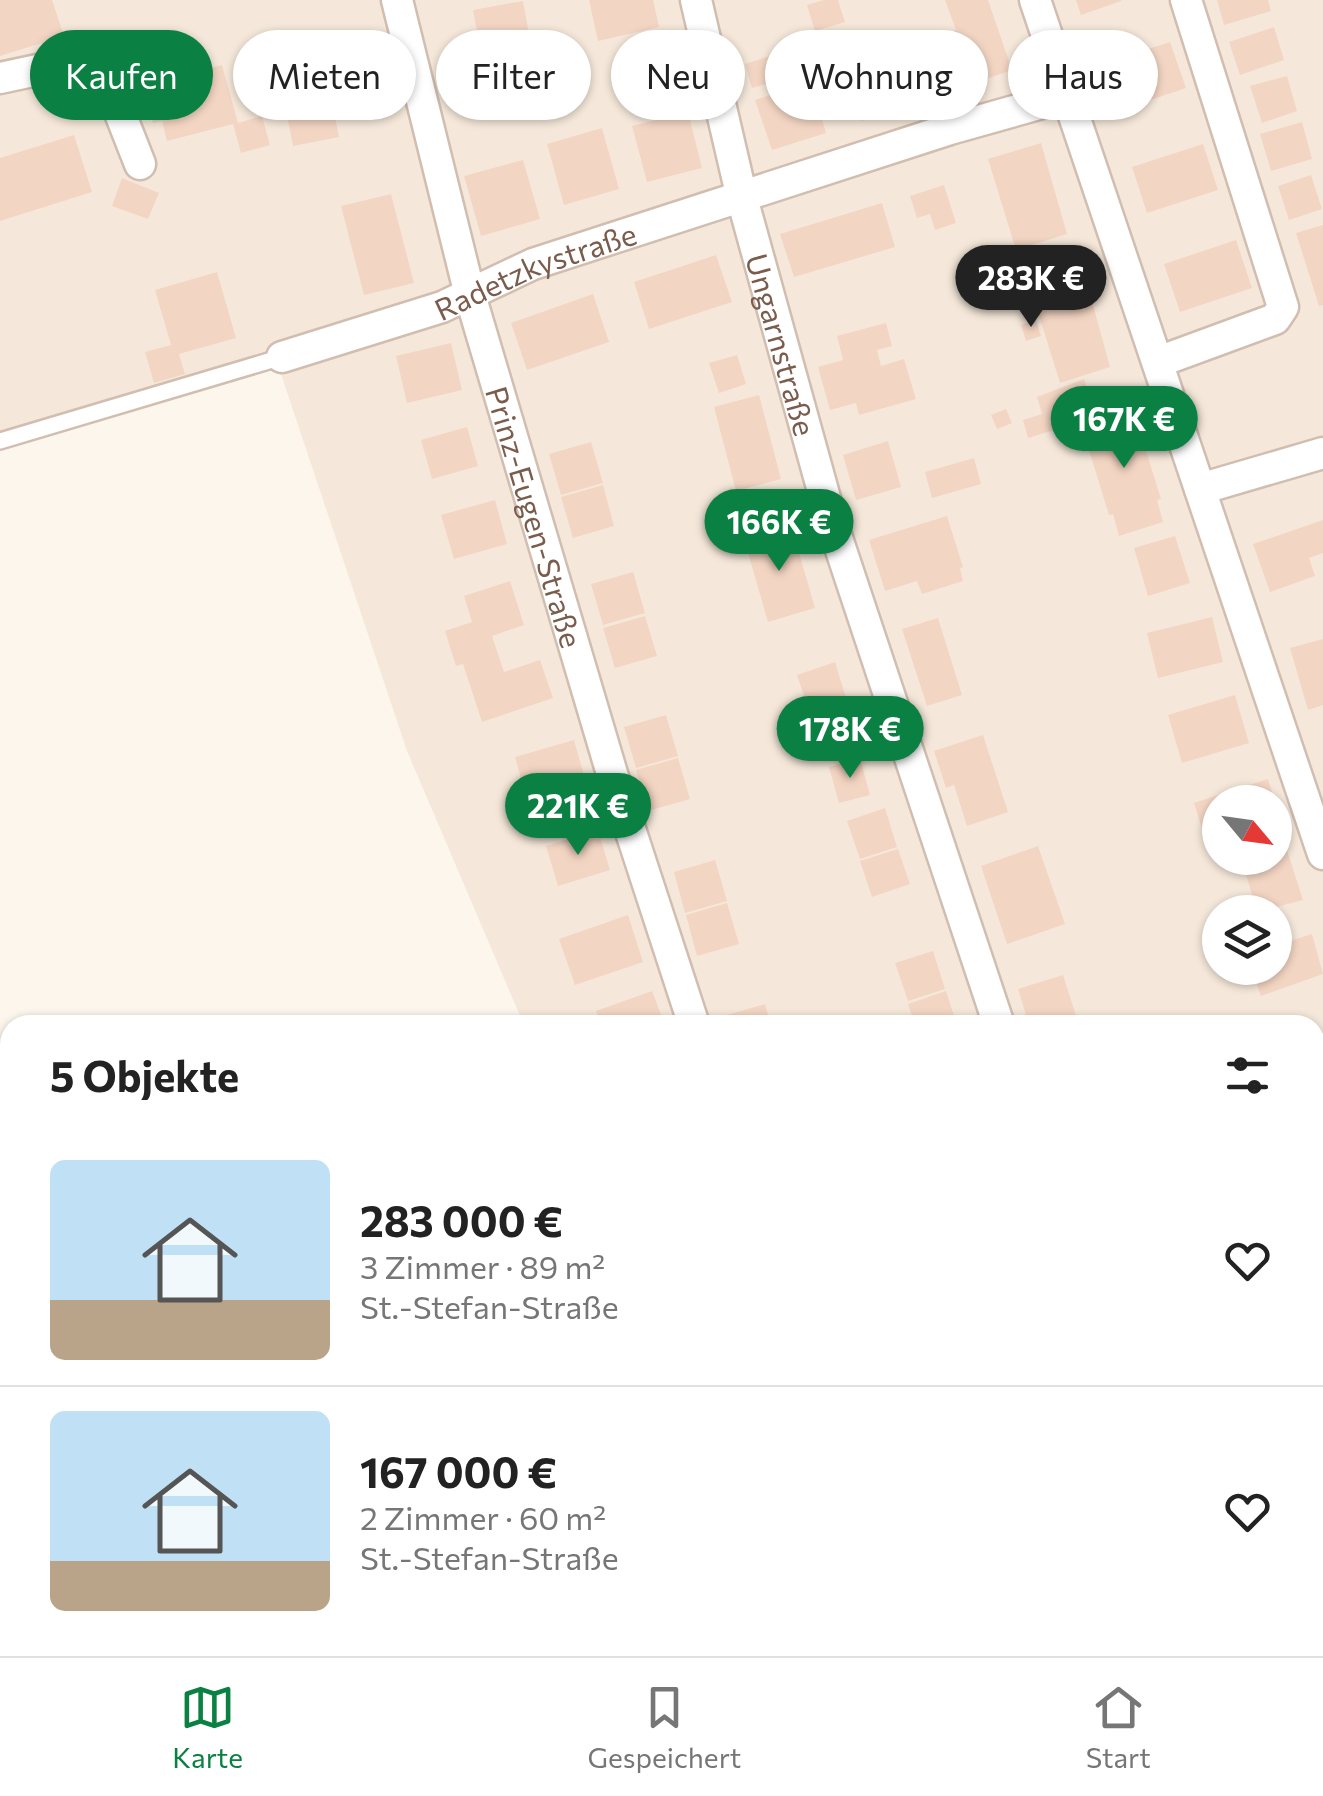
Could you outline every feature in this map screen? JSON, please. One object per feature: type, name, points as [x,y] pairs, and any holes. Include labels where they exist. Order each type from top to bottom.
[{"type":"street","name":"Prinz-Eugen-Straße","points":[[397,0],[470,294],[608,758],[691,1015]]},
{"type":"street","name":"Ungarnstraße","points":[[696,0],[742,198],[832,520],[995,1015]]},
{"type":"street","points":[[1035,0],[1045,30]]},
{"type":"street","points":[[1158,362],[1275,319],[1283,308],[1186,0]]},
{"type":"street","points":[[0,78],[98,57],[140,164]]},
{"type":"street","name":"Radetzkystraße","points":[[282,357],[442,307],[533,264],[1008,113]]},
{"type":"street","points":[[1075,120],[1323,854]]},
{"type":"street","points":[[1200,490],[1323,453]]},
{"type":"lane","name":"Radetzkystraße","points":[[0,441],[282,357]]},
{"type":"shaded area","points":[[0,0],[1323,0],[1323,1015],[520,1015],[407,751],[274,353],[0,432]]},
{"type":"building","points":[[0,0],[52,0],[62,30],[30,30],[30,47],[0,56]]},
{"type":"building","points":[[589,0],[653,0],[659,27],[611,30],[611,38],[598,41]]},
{"type":"building","points":[[838,0],[845,22],[815,30],[807,5]]},
{"type":"building","points":[[945,0],[988,0],[1008,58],[1008,71],[988,78],[988,30],[956,30]]},
{"type":"building","points":[[1076,0],[1121,0],[1121,1],[1081,15]]},
{"type":"building","points":[[1217,0],[1268,0],[1271,11],[1224,25]]},
{"type":"building","points":[[523,1],[528,30],[477,30],[473,10]]},
{"type":"building","points":[[1274,27],[1284,60],[1240,75],[1229,42]]},
{"type":"building","points":[[1170,42],[1186,88],[1158,97],[1158,46]]},
{"type":"building","points":[[765,58],[765,84],[752,88],[745,64]]},
{"type":"building","points":[[222,65],[233,120],[263,120],[270,145],[241,153],[233,124],[167,141],[162,121],[153,123],[152,120],[213,120],[213,67]]},
{"type":"building","points":[[1287,76],[1297,111],[1262,123],[1250,86]]},
{"type":"building","points":[[765,97],[765,120],[822,120],[826,133],[772,150],[755,100]]},
{"type":"building","points":[[288,120],[336,120],[339,137],[293,146]]},
{"type":"building","points":[[656,120],[690,120],[702,168],[647,182],[632,126]]},
{"type":"building","points":[[1302,122],[1312,159],[1271,171],[1260,134]]},
{"type":"building","points":[[602,128],[619,189],[564,205],[547,144]]},
{"type":"building","points":[[74,135],[92,192],[0,221],[0,158]]},
{"type":"building","points":[[1041,143],[1067,234],[1016,250],[988,159]]},
{"type":"building","points":[[1203,144],[1218,190],[1147,213],[1132,167]]},
{"type":"building","points":[[523,160],[540,219],[481,236],[464,176]]},
{"type":"building","points":[[1311,175],[1322,209],[1289,220],[1278,186]]},
{"type":"building","points":[[122,178],[159,193],[148,219],[112,206]]},
{"type":"building","points":[[944,185],[956,223],[935,230],[930,214],[917,218],[910,196]]},
{"type":"building","points":[[391,194],[414,283],[364,295],[341,206]]},
{"type":"building","points":[[882,203],[895,247],[794,277],[780,234]]},
{"type":"building","points":[[1323,225],[1323,305],[1319,306],[1296,233]]},
{"type":"building","points":[[1236,240],[1252,288],[1180,312],[1164,264]]},
{"type":"building","points":[[716,255],[732,302],[649,329],[634,282]]},
{"type":"building","points":[[1018,260],[1026,292],[1000,298],[996,284],[990,285],[986,268]]},
{"type":"building","points":[[217,272],[236,338],[179,354],[185,374],[154,383],[145,352],[171,345],[155,290]]},
{"type":"building","points":[[1085,276],[1110,367],[1060,383],[1032,293]]},
{"type":"building","points":[[593,294],[609,342],[527,370],[511,323]]},
{"type":"building","points":[[1036,320],[1041,336],[1026,341],[1021,325]]},
{"type":"building","points":[[886,323],[892,346],[877,350],[881,366],[904,359],[916,399],[859,415],[856,403],[830,410],[818,367],[843,360],[837,336]]},
{"type":"building","points":[[451,343],[462,390],[407,403],[396,356]]},
{"type":"building","points":[[737,355],[746,384],[719,393],[709,363]]},
{"type":"building","points":[[1084,379],[1094,411],[1072,417],[1074,424],[1028,438],[1023,420],[1042,414],[1037,397]]},
{"type":"building","points":[[759,395],[781,479],[736,491],[714,407]]},
{"type":"building","points":[[1006,409],[1012,423],[997,429],[991,415]]},
{"type":"building","points":[[1133,409],[1161,499],[1157,500],[1163,522],[1119,536],[1081,424]]},
{"type":"building","points":[[467,427],[478,466],[432,479],[421,440]]},
{"type":"building","points":[[888,441],[901,487],[856,500],[843,455]]},
{"type":"building","points":[[591,442],[603,483],[561,495],[549,454]]},
{"type":"building","points":[[974,458],[981,484],[932,498],[925,472]]},
{"type":"building","points":[[603,485],[614,526],[573,538],[561,497]]},
{"type":"building","points":[[495,500],[507,544],[454,559],[441,515]]},
{"type":"building","points":[[947,516],[963,567],[963,581],[922,594],[917,581],[885,591],[869,540]]},
{"type":"building","points":[[1323,520],[1323,553],[1309,558],[1315,576],[1270,592],[1253,544]]},
{"type":"building","points":[[791,525],[815,608],[768,622],[744,539]]},
{"type":"building","points":[[1175,536],[1190,583],[1148,596],[1134,548]]},
{"type":"building","points":[[633,572],[645,613],[603,625],[591,584]]},
{"type":"building","points":[[510,581],[524,625],[492,636],[504,672],[540,660],[553,698],[482,722],[463,664],[456,666],[445,631],[472,622],[464,596]]},
{"type":"building","points":[[645,616],[657,656],[615,668],[603,628]]},
{"type":"building","points":[[1212,617],[1223,662],[1158,678],[1147,633]]},
{"type":"building","points":[[938,618],[962,695],[927,706],[902,629]]},
{"type":"building","points":[[1323,639],[1323,705],[1308,710],[1290,648]]},
{"type":"building","points":[[835,662],[847,701],[810,713],[797,675]]},
{"type":"building","points":[[1235,695],[1249,743],[1182,763],[1168,715]]},
{"type":"building","points":[[848,703],[859,738],[822,751],[810,715]]},
{"type":"building","points":[[666,715],[678,756],[636,768],[624,727]]},
{"type":"building","points":[[983,735],[1008,812],[967,826],[954,785],[946,788],[934,751]]},
{"type":"building","points":[[574,740],[587,786],[528,803],[515,757]]},
{"type":"building","points":[[678,758],[690,799],[648,811],[636,770]]},
{"type":"building","points":[[860,758],[870,795],[839,803],[829,767]]},
{"type":"building","points":[[1202,800],[1202,829],[1194,803]]},
{"type":"building","points":[[885,808],[897,847],[860,859],[847,821]]},
{"type":"building","points":[[598,830],[610,870],[558,886],[546,846]]},
{"type":"building","points":[[1038,846],[1065,924],[1007,944],[981,866]]},
{"type":"building","points":[[898,849],[910,884],[872,897],[860,861]]},
{"type":"building","points":[[715,860],[727,901],[685,913],[674,872]]},
{"type":"building","points":[[1292,866],[1303,900],[1292,903],[1292,895],[1252,895],[1246,875],[1292,875]]},
{"type":"building","points":[[727,903],[739,944],[697,956],[686,915]]},
{"type":"building","points":[[628,915],[643,962],[575,985],[559,939]]},
{"type":"building","points":[[1312,934],[1323,974],[1292,985],[1292,940]]},
{"type":"building","points":[[933,951],[945,989],[908,1001],[895,963]]},
{"type":"building","points":[[1063,975],[1076,1015],[1026,1015],[1018,989]]},
{"type":"building","points":[[1257,985],[1292,985],[1261,996]]},
{"type":"building","points":[[652,991],[661,1015],[598,1015],[596,1011]]},
{"type":"building","points":[[946,991],[954,1015],[912,1015],[908,1004]]},
{"type":"building","points":[[765,1004],[768,1015],[727,1015]]}]
